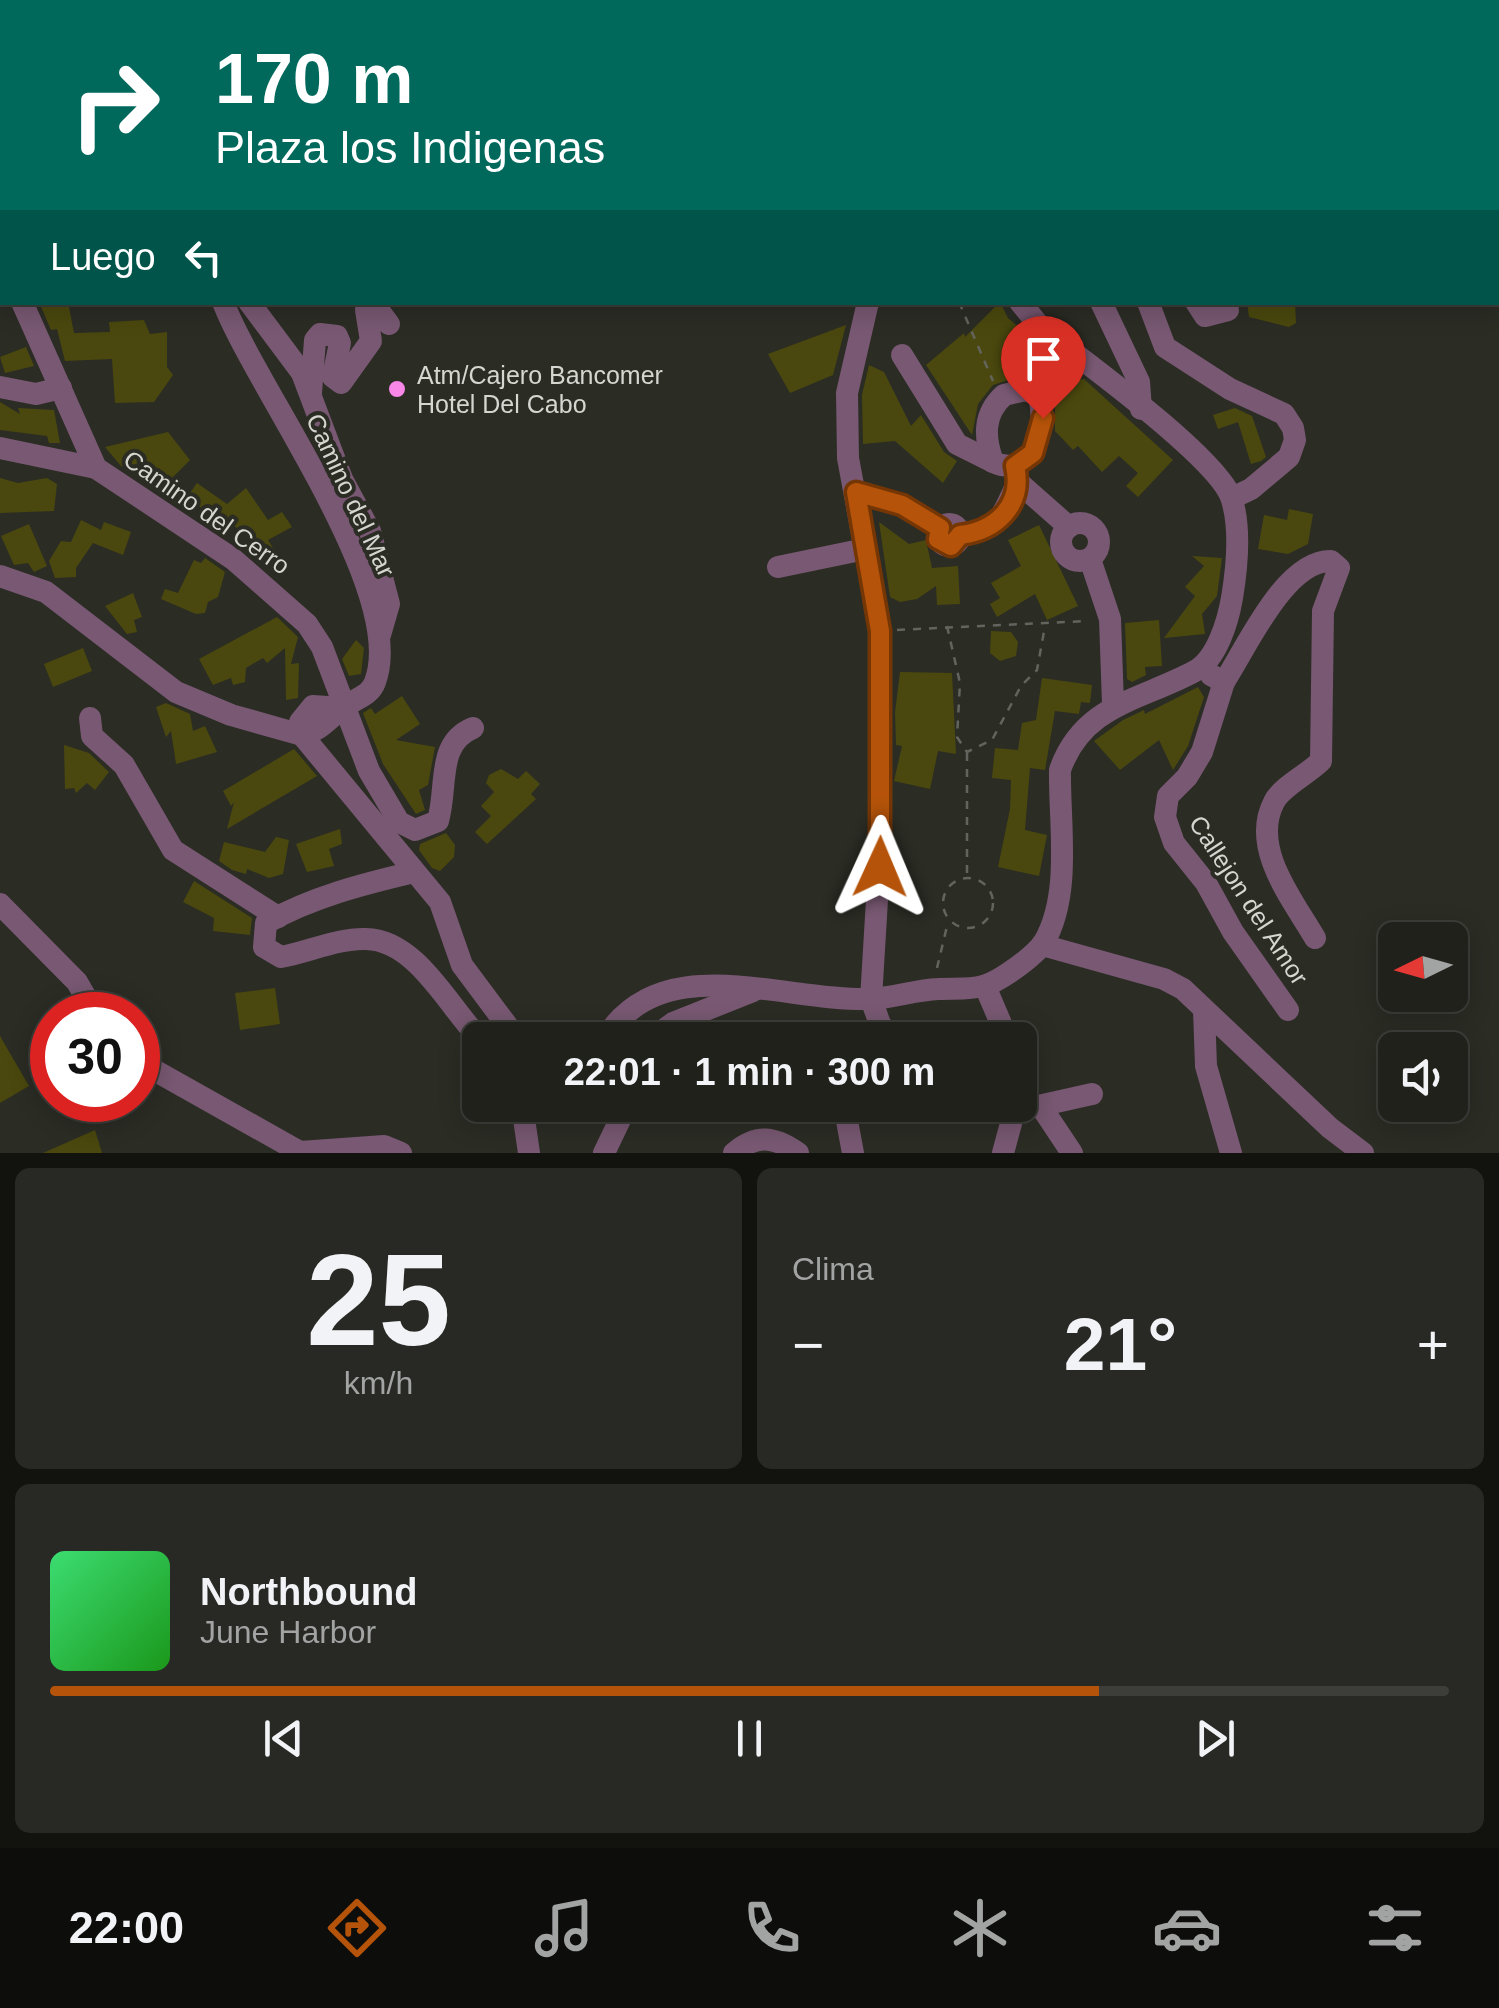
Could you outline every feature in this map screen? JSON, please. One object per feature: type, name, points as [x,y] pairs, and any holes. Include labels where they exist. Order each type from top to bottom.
[{"type":"street","name":"Camino del Cerro","points":[[23,305],[96,468],[275,592],[322,647],[342,708],[390,811],[399,822],[416,830],[438,821],[447,748],[457,734],[472,728]]},
{"type":"street","name":"Camino del Mar","points":[[225,305],[352,550],[379,638],[375,683],[368,693],[342,708],[325,726],[302,735]]},
{"type":"street","points":[[251,305],[302,373],[342,479],[370,531],[390,604],[379,638]]},
{"type":"street","points":[[867,305],[847,394],[848,458],[880,631],[880,851],[871,999],[879,1022]]},
{"type":"street","points":[[618,1022],[631,1006],[646,998],[733,983],[753,991],[871,999],[932,989],[985,986],[1042,945],[1056,910],[1060,770],[1067,750],[1113,704],[1200,669],[1215,648],[1230,610],[1237,564],[1232,498],[1202,460],[1042,328],[1023,305]]},
{"type":"street","points":[[1103,305],[1139,382],[1141,409]]},
{"type":"street","points":[[1149,305],[1165,347],[1230,389],[1284,414],[1294,428],[1296,440],[1289,457],[1251,489],[1232,498]]},
{"type":"street","points":[[1198,305],[1206,316],[1228,310]]},
{"type":"street","points":[[311,393],[315,340],[320,334],[337,336],[333,377],[341,383],[371,340],[366,310],[380,312],[389,324]]},
{"type":"street","points":[[1038,395],[1074,354]]},
{"type":"street","points":[[902,356],[957,444],[1009,470]]},
{"type":"street","points":[[0,387],[36,394],[61,388]]},
{"type":"street","points":[[1038,395],[1013,391],[996,403],[986,434],[1009,470],[1069,527],[1062,537],[1066,556],[1078,561],[1090,559],[1110,619],[1113,704]]},
{"type":"street","points":[[856,492],[902,505],[950,532],[990,530],[1000,522],[1009,470],[1033,453],[1040,437],[1043,418],[1038,395]]},
{"type":"street","points":[[0,448],[96,468]]},
{"type":"street","points":[[778,567],[865,549]]},
{"type":"street","name":"Callejon del Amor","points":[[1288,1010],[1232,932],[1206,883],[1174,843],[1165,817],[1168,796],[1187,778],[1202,752],[1224,682],[1266,612],[1298,574],[1317,561],[1331,561],[1339,568],[1323,612],[1321,761],[1275,798],[1268,822],[1268,848],[1277,872],[1315,938]]},
{"type":"street","points":[[0,576],[46,592],[176,692],[230,715],[302,735],[440,902],[462,965],[503,1022]]},
{"type":"street","points":[[1200,669],[1224,682]]},
{"type":"street","points":[[90,718],[92,736],[124,764],[173,850],[278,916]]},
{"type":"street","points":[[414,872],[326,896],[278,916],[266,923],[262,934],[264,946],[281,956],[367,938],[396,947],[421,968],[467,1022]]},
{"type":"street","points":[[0,904],[83,992]]},
{"type":"street","points":[[1042,945],[1164,979],[1204,1010],[1330,1128],[1364,1153]]},
{"type":"street","points":[[985,986],[1000,1022]]},
{"type":"street","points":[[678,1022],[753,991]]},
{"type":"street","points":[[1204,1010],[1206,1066],[1231,1153]]},
{"type":"street","points":[[160,1073],[300,1152],[389,1151]]},
{"type":"street","points":[[1037,1108],[1092,1094]]},
{"type":"street","points":[[1042,1108],[1072,1153]]},
{"type":"street","points":[[524,1122],[529,1153]]},
{"type":"street","points":[[604,1153],[619,1122]]},
{"type":"street","points":[[848,1122],[854,1153]]},
{"type":"street","points":[[1003,1153],[1012,1122]]},
{"type":"street","points":[[734,1152],[750,1140],[766,1138],[798,1153]]},
{"type":"path","points":[[960,305],[986,360],[996,403]]},
{"type":"path","points":[[880,631],[1045,626],[1110,619]]},
{"type":"path","points":[[948,626],[960,683],[958,737],[967,752],[967,878]]},
{"type":"path","points":[[967,752],[992,740],[1022,686],[1037,670],[1045,626]]},
{"type":"path","points":[[932,989],[949,920],[943,897],[952,883],[967,878],[989,889],[991,914],[972,928],[949,920]]},
{"type":"building","points":[[40,305],[69,305],[74,333],[110,332],[109,322],[144,320],[150,334],[167,332],[167,367],[173,375],[154,402],[115,403],[112,359],[65,361],[57,329],[51,330]]},
{"type":"building","points":[[1002,305],[1008,318],[1052,355],[1034,377],[1023,375],[993,385],[978,404],[972,435],[926,365],[964,333],[965,337]]},
{"type":"building","points":[[1247,305],[1295,305],[1296,323],[1289,327],[1249,317]]},
{"type":"building","points":[[846,325],[833,375],[790,393],[768,354]]},
{"type":"building","points":[[26,347],[34,366],[5,373],[0,357]]},
{"type":"building","points":[[869,365],[884,372],[911,426],[921,415],[944,452],[957,461],[943,483],[895,441],[863,444],[862,395]]},
{"type":"building","points":[[1084,379],[1173,460],[1138,497],[1126,486],[1138,473],[1119,456],[1102,472],[1078,446],[1073,450],[1055,431],[1055,402],[1073,380]]},
{"type":"building","points":[[0,402],[20,414],[18,408],[54,410],[60,443],[49,443],[47,436],[0,430]]},
{"type":"building","points":[[1235,408],[1252,416],[1266,457],[1261,461],[1251,464],[1238,422],[1218,429],[1213,415]]},
{"type":"building","points":[[168,432],[190,460],[159,491],[121,466],[105,447]]},
{"type":"building","points":[[0,478],[18,483],[47,478],[57,484],[54,511],[0,513]]},
{"type":"building","points":[[197,483],[227,504],[246,488],[268,520],[282,512],[292,527],[268,540],[275,551],[258,560],[249,544],[253,541],[228,521],[220,532],[210,526],[215,518],[197,505],[191,513],[181,506]]},
{"type":"building","points":[[1289,509],[1313,514],[1308,544],[1288,554],[1258,549],[1264,515],[1287,520]]},
{"type":"building","points":[[81,520],[101,530],[104,522],[131,532],[123,555],[93,543],[76,568],[76,577],[55,578],[49,561],[61,541],[71,542]]},
{"type":"building","points":[[879,522],[909,544],[926,540],[932,568],[958,566],[960,604],[937,605],[936,586],[917,599],[900,602],[890,597]]},
{"type":"building","points":[[29,524],[47,566],[34,572],[28,563],[14,565],[1,536]]},
{"type":"building","points":[[1039,525],[1078,606],[1047,620],[1035,594],[997,617],[990,604],[1000,598],[991,583],[1021,566],[1008,540]]},
{"type":"building","points":[[1192,556],[1222,558],[1217,596],[1202,614],[1205,634],[1164,638],[1195,596],[1185,587],[1204,566]]},
{"type":"building","points":[[205,558],[225,572],[218,597],[208,602],[205,613],[196,614],[161,599],[165,589],[178,593],[194,560],[201,563]]},
{"type":"building","points":[[133,593],[142,617],[134,620],[137,632],[127,634],[105,606]]},
{"type":"building","points":[[277,617],[298,637],[291,664],[299,663],[298,698],[286,700],[285,648],[267,663],[263,658],[246,668],[245,682],[233,685],[231,678],[213,685],[199,659]]},
{"type":"building","points":[[1159,620],[1162,666],[1145,667],[1146,675],[1132,682],[1127,679],[1125,623]]},
{"type":"building","points":[[991,631],[1011,632],[1018,642],[1016,656],[1000,661],[990,653]]},
{"type":"building","points":[[356,640],[364,648],[361,674],[349,676],[342,659]]},
{"type":"building","points":[[83,648],[92,671],[53,687],[44,664]]},
{"type":"building","points":[[900,672],[952,673],[956,754],[938,751],[930,789],[894,781],[902,746],[896,745],[895,712]]},
{"type":"building","points":[[1042,678],[1092,685],[1090,703],[1081,702],[1079,714],[1055,711],[1045,770],[1030,768],[1025,830],[1047,835],[1039,876],[998,867],[1010,809],[1011,780],[992,778],[995,748],[1018,750],[1022,723],[1036,720]]},
{"type":"building","points":[[1198,687],[1204,697],[1188,746],[1173,770],[1159,740],[1120,770],[1094,741],[1123,720],[1144,710],[1145,714]]},
{"type":"building","points":[[402,696],[420,724],[396,740],[435,747],[428,785],[419,790],[425,810],[416,814],[383,764],[363,713],[371,708],[375,714]]},
{"type":"building","points":[[166,703],[190,714],[193,731],[205,726],[217,752],[176,764],[171,731],[166,737],[156,707]]},
{"type":"building","points":[[64,745],[89,753],[109,772],[95,790],[87,783],[76,793],[74,788],[65,789]]},
{"type":"building","points":[[294,749],[317,776],[227,829],[234,802],[231,806],[223,791]]},
{"type":"building","points":[[501,769],[518,779],[526,771],[540,784],[531,794],[536,799],[487,844],[475,832],[491,816],[481,806],[494,792],[486,783],[489,775]]},
{"type":"building","points":[[340,829],[342,844],[329,849],[334,866],[307,872],[296,844]]},
{"type":"building","points":[[446,833],[455,845],[454,857],[440,871],[432,868],[419,850],[420,844]]},
{"type":"building","points":[[276,837],[289,840],[283,874],[269,878],[247,869],[246,874],[219,861],[224,842],[265,852]]},
{"type":"building","points":[[194,881],[252,918],[250,935],[213,931],[214,918],[183,902]]},
{"type":"building","points":[[275,988],[280,1024],[240,1030],[235,993]]},
{"type":"building","points":[[0,1036],[29,1086],[0,1103]]},
{"type":"building","points":[[95,1130],[102,1153],[43,1153]]},
{"type":"place","name":"Atm/Cajero Bancomer Hotel Del Cabo","points":[[397,389]]},
{"type":"route","points":[[880,867],[880,631],[856,492],[902,505],[940,528],[938,539],[951,546],[960,535],[990,530],[1000,522],[1018,482],[1015,466],[1033,453],[1043,418]]}]
